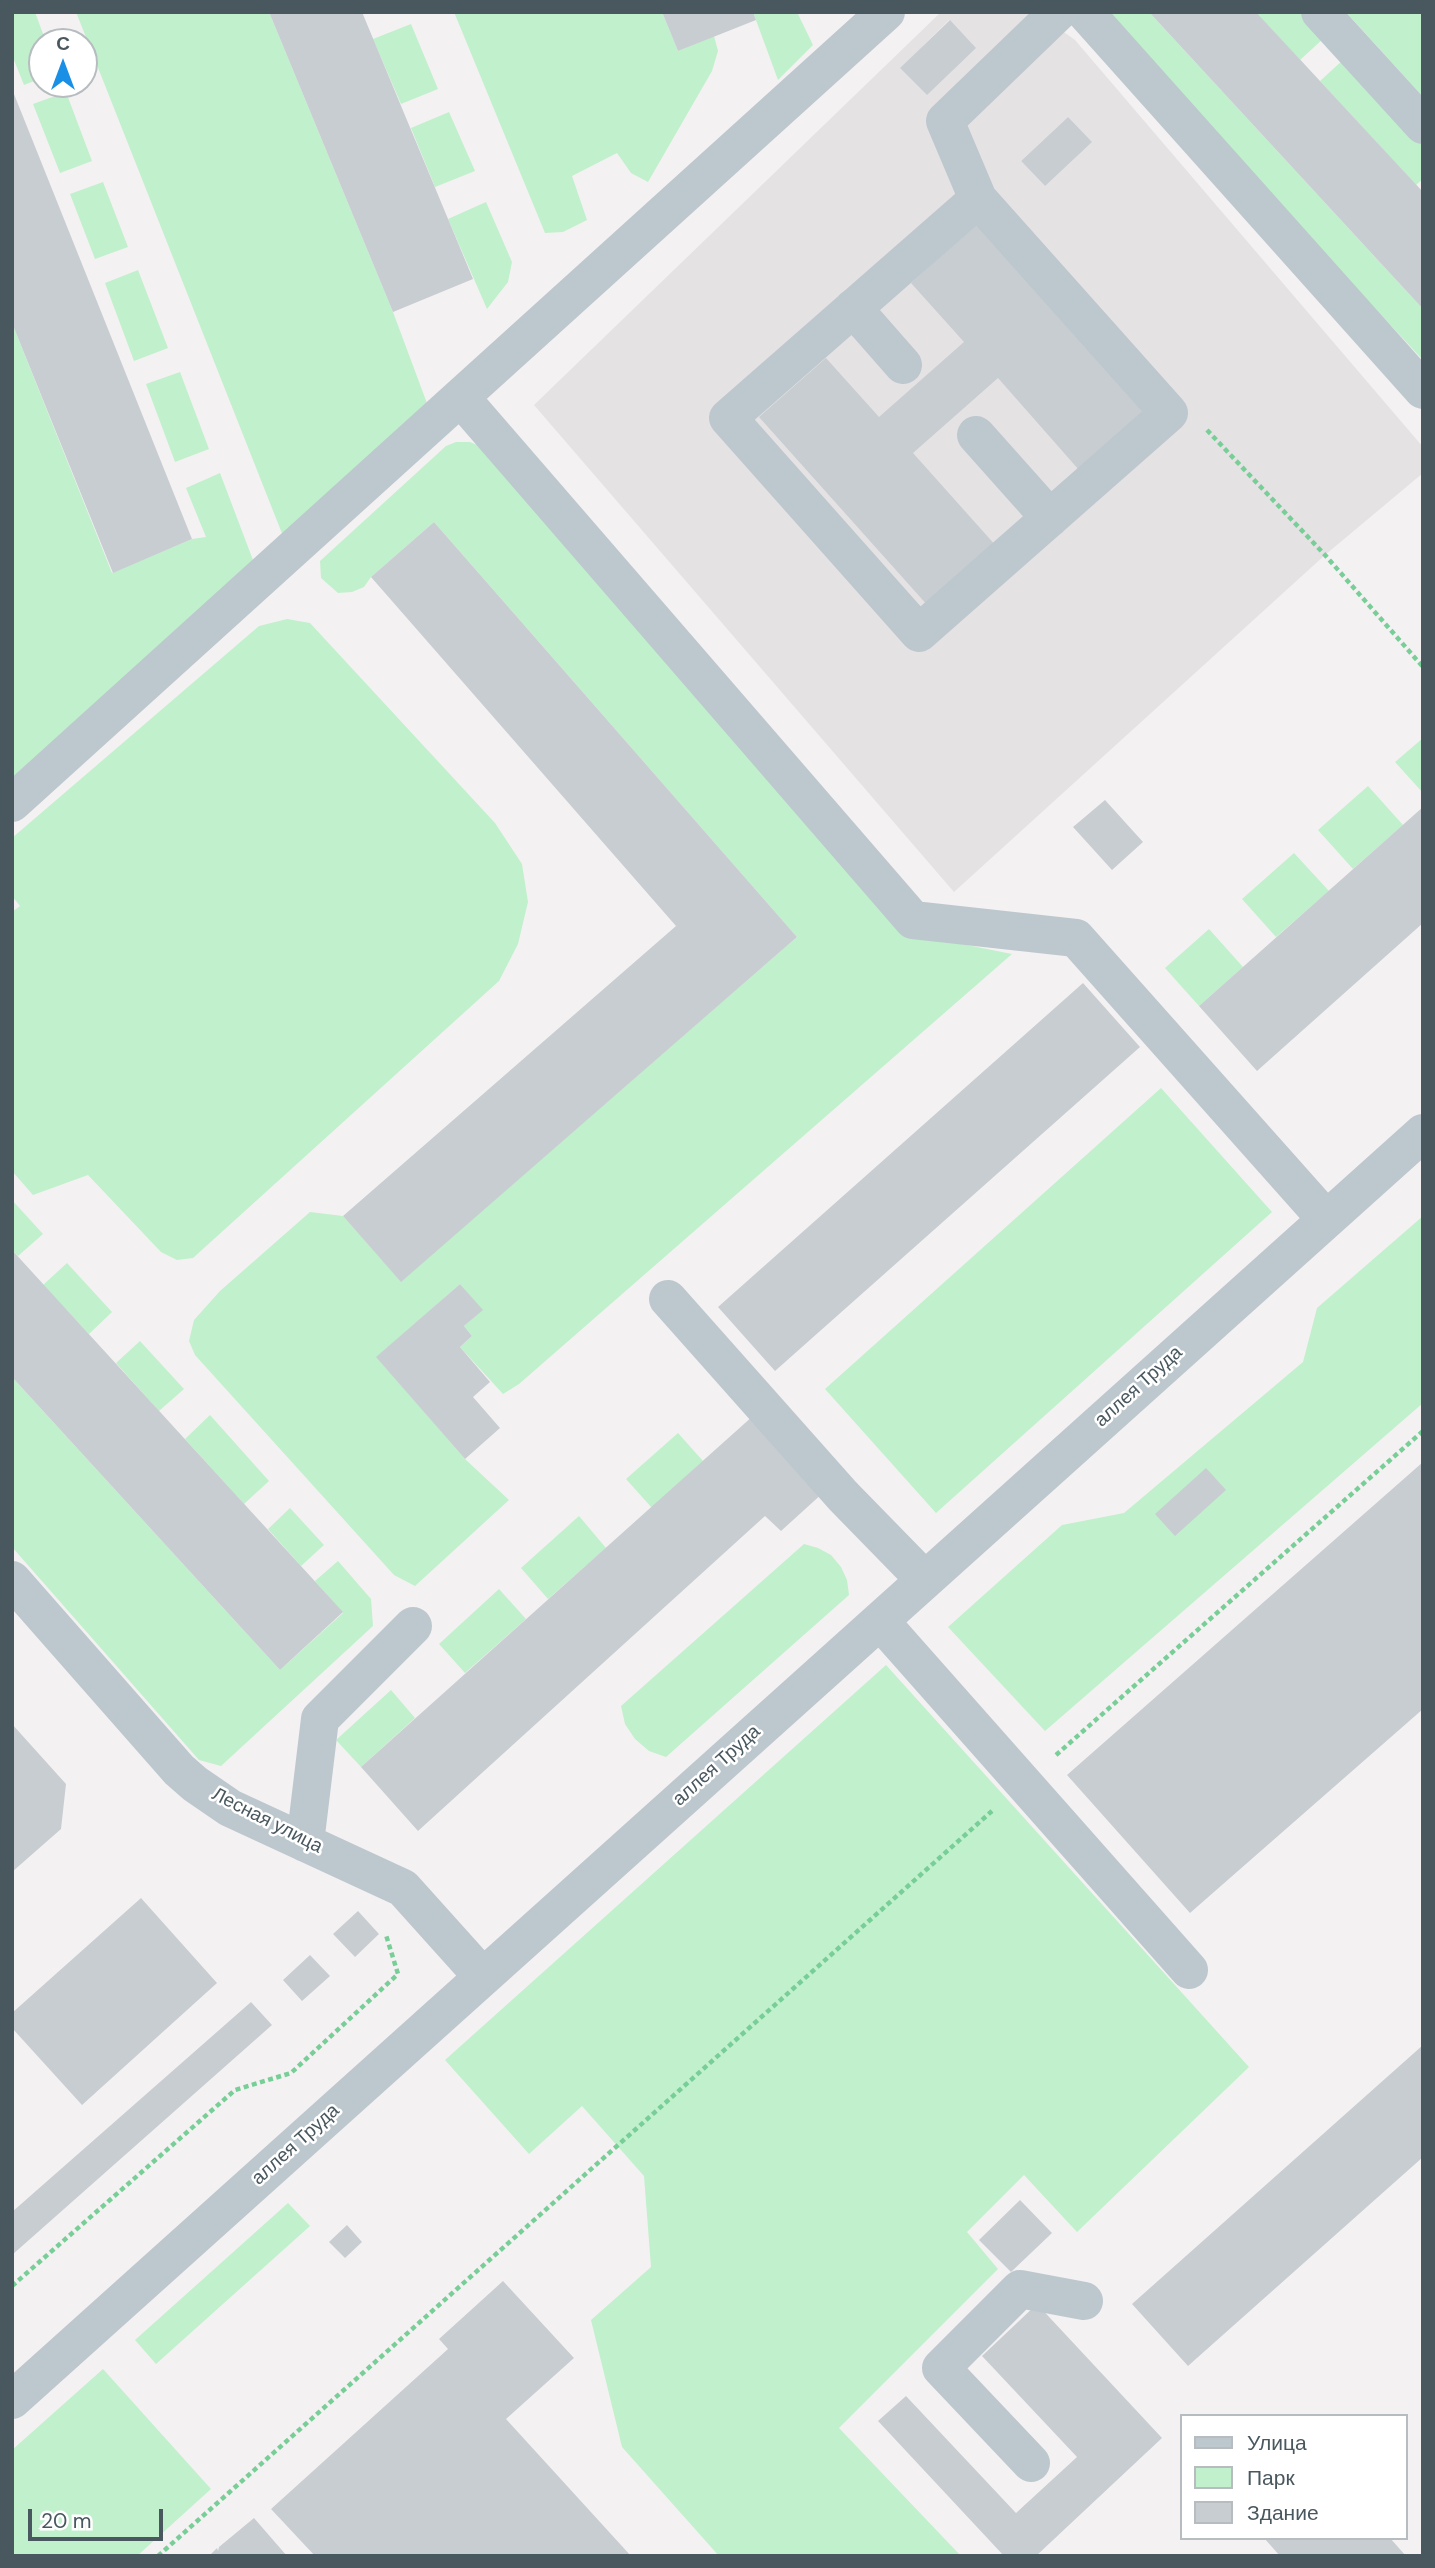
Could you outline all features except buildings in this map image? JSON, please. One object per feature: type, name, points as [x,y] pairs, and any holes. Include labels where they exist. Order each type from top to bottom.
[{"type":"street","points":[[12,803],[886,12]]},
{"type":"street","points":[[978,199],[728,418],[919,634],[1169,414],[978,199],[945,121],[1058,12]]},
{"type":"street","points":[[1085,12],[1423,390]]},
{"type":"street","points":[[1320,12],[1423,125]]},
{"type":"street","points":[[853,308],[903,365]]},
{"type":"street","points":[[461,398],[913,920],[1076,938],[1326,1219]]},
{"type":"street","points":[[976,435],[1050,518]]},
{"type":"street","name":"аллея Труда","points":[[12,2400],[1423,1133]]},
{"type":"street","points":[[668,1299],[843,1496],[925,1580]]},
{"type":"street","name":"Лесная улица","points":[[12,1580],[179,1770],[230,1808],[402,1888],[483,1977]]},
{"type":"street","points":[[880,1620],[1189,1970]]},
{"type":"street","points":[[305,1843],[320,1719],[412,1626]]},
{"type":"street","points":[[1031,2463],[941,2368],[1020,2290],[1084,2301]]},
{"type":"path","points":[[1169,414],[1198,420],[1289,515],[1423,667]]},
{"type":"path","points":[[158,2556],[1423,1431]]},
{"type":"path","points":[[12,2286],[235,2090],[291,2073],[398,1974],[379,1909],[402,1888]]},
{"type":"shaded area","points":[[941,12],[1036,12],[1075,40],[1423,447],[1423,473],[1325,555],[954,892],[534,405]],"holes":[[[949,20],[975,48],[901,68]],[[1068,117],[1045,186],[1021,161]]]},
{"type":"green space","points":[[12,12],[35,12],[41,28],[28,28],[28,83],[24,85],[12,55]]},
{"type":"green space","points":[[76,12],[269,12],[393,312],[428,406],[285,541],[98,68],[98,28],[82,28]]},
{"type":"green space","points":[[454,12],[662,12],[678,51],[714,36],[718,51],[712,71],[648,182],[631,173],[617,153],[572,176],[587,220],[563,232],[545,233]]},
{"type":"green space","points":[[753,12],[797,12],[813,45],[778,80]]},
{"type":"green space","points":[[1099,12],[1149,12],[1423,309],[1423,360]]},
{"type":"green space","points":[[1256,12],[1300,12],[1324,38],[1300,60]]},
{"type":"green space","points":[[1346,12],[1423,12],[1423,97]]},
{"type":"green space","points":[[411,24],[438,89],[401,104],[373,39]]},
{"type":"green space","points":[[1343,60],[1423,146],[1423,179],[1416,185],[1320,81]]},
{"type":"green space","points":[[50,98],[68,98],[92,161],[60,173],[33,104]]},
{"type":"green space","points":[[449,112],[475,171],[435,187],[411,128]]},
{"type":"green space","points":[[103,182],[128,247],[95,259],[70,194]]},
{"type":"green space","points":[[486,202],[512,262],[508,282],[487,309],[448,219]]},
{"type":"green space","points":[[138,270],[168,348],[134,361],[105,283]]},
{"type":"green space","points":[[12,323],[112,573],[192,539],[206,537],[186,488],[220,473],[256,568],[12,784]]},
{"type":"green space","points":[[180,372],[209,449],[175,462],[146,384]]},
{"type":"green space","points":[[456,442],[470,442],[482,447],[907,933],[1012,954],[519,1384],[503,1394],[460,1347],[472,1336],[464,1326],[482,1310],[460,1284],[377,1357],[465,1459],[509,1500],[415,1586],[394,1575],[195,1355],[189,1341],[194,1320],[220,1291],[310,1212],[343,1216],[401,1281],[797,937],[434,522],[371,577],[364,587],[352,592],[338,593],[321,578],[320,561],[446,446]]},
{"type":"green space","points":[[287,619],[310,623],[495,823],[522,864],[528,902],[518,944],[499,981],[193,1258],[177,1260],[161,1252],[88,1175],[33,1195],[12,1171],[12,912],[20,906],[12,896],[12,838],[259,626]]},
{"type":"green space","points":[[1423,738],[1423,793],[1395,762]]},
{"type":"green space","points":[[1368,786],[1403,825],[1353,869],[1318,830]]},
{"type":"green space","points":[[1294,853],[1329,891],[1276,937],[1242,899]]},
{"type":"green space","points":[[1209,929],[1243,967],[1199,1006],[1165,968]]},
{"type":"green space","points":[[1161,1088],[1272,1212],[936,1513],[825,1389]]},
{"type":"green space","points":[[12,1200],[43,1234],[18,1256],[12,1250]]},
{"type":"green space","points":[[1423,1216],[1423,1403],[1045,1731],[948,1627],[1062,1525],[1124,1513],[1303,1362],[1317,1308]]},
{"type":"green space","points":[[67,1263],[112,1312],[89,1334],[43,1285]]},
{"type":"green space","points":[[140,1341],[184,1389],[159,1411],[116,1363]]},
{"type":"green space","points":[[12,1377],[280,1670],[343,1613],[315,1581],[338,1561],[371,1599],[373,1626],[221,1766],[199,1760],[12,1547]]},
{"type":"green space","points":[[210,1415],[269,1481],[244,1504],[185,1439]]},
{"type":"green space","points":[[678,1433],[703,1461],[652,1508],[626,1479]]},
{"type":"green space","points":[[290,1508],[324,1545],[301,1566],[268,1529]]},
{"type":"green space","points":[[579,1516],[606,1548],[548,1599],[521,1568]]},
{"type":"green space","points":[[804,1544],[831,1555],[847,1580],[849,1595],[666,1757],[649,1751],[635,1739],[625,1724],[621,1706]]},
{"type":"green space","points":[[499,1589],[526,1619],[465,1673],[439,1644]]},
{"type":"green space","points":[[886,1665],[1249,2067],[1077,2232],[1024,2175],[967,2232],[998,2269],[839,2428],[961,2556],[719,2556],[622,2447],[591,2320],[651,2267],[644,2176],[582,2106],[529,2154],[445,2060]]},
{"type":"green space","points":[[391,1690],[415,1718],[361,1767],[336,1740]]},
{"type":"green space","points":[[288,2203],[310,2226],[156,2364],[135,2340]]},
{"type":"green space","points":[[103,2369],[211,2489],[137,2556],[12,2556],[12,2450]]}]
